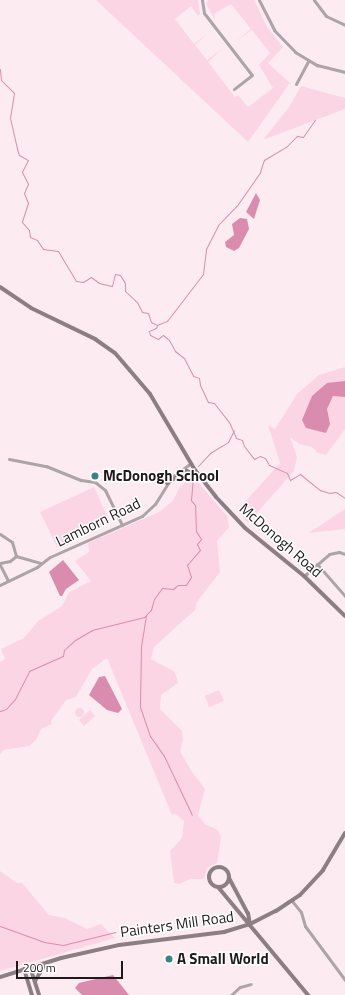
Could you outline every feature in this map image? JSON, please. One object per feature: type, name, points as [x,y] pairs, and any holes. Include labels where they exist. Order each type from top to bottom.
[{"type":"main road","name":"McDonogh Road","points":[[0,287],[31,308],[95,339],[115,353],[150,394],[203,481],[245,528],[304,576],[345,616]]},
{"type":"main road","points":[[166,483],[187,471],[203,481]]},
{"type":"main road","name":"Painters Mill Road","points":[[0,977],[30,967],[119,945],[224,932],[250,924],[292,901],[323,870],[345,833]]},
{"type":"main road","points":[[250,924],[248,913],[228,877],[221,868],[211,871],[210,880],[218,887],[250,924],[308,995]]},
{"type":"main road","points":[[218,887],[226,884],[228,877]]},
{"type":"main road","points":[[35,983],[38,972],[46,963]]},
{"type":"main road","points":[[30,967],[39,995]]},
{"type":"main road","points":[[24,969],[32,995]]},
{"type":"street","points":[[202,0],[204,13],[252,75],[234,89]]},
{"type":"street","points":[[259,0],[278,36],[308,61],[345,72]]},
{"type":"street","points":[[314,0],[326,16],[345,25]]},
{"type":"street","points":[[296,84],[308,61]]},
{"type":"street","points":[[9,459],[46,466],[81,480],[95,482],[105,490],[122,525]]},
{"type":"street","name":"Lamborn Road","points":[[0,585],[41,563],[122,525],[148,511],[166,483],[191,463]]},
{"type":"street","points":[[0,534],[12,542],[16,556]]},
{"type":"street","points":[[304,576],[329,554],[339,552],[345,554]]},
{"type":"street","points":[[16,556],[41,563]]},
{"type":"street","points":[[8,581],[0,564],[10,561],[16,556]]},
{"type":"street","points":[[316,564],[345,596]]},
{"type":"street","points":[[292,901],[324,954],[345,980]]},
{"type":"street","points":[[231,995],[240,987],[251,984]]},
{"type":"shaded area","points":[[96,0],[198,0],[200,14],[198,16],[191,6],[175,19],[194,44],[210,31],[195,45],[207,60],[223,48],[208,62],[235,97],[238,95],[248,107],[273,88],[259,65],[270,53],[252,30],[235,42],[251,29],[231,4],[214,14],[215,20],[206,4],[208,0],[254,0],[267,27],[283,47],[268,63],[290,83],[248,142]]},
{"type":"shaded area","points":[[301,86],[345,98],[345,109],[263,140],[289,107]]},
{"type":"shaded area","points":[[256,193],[260,200],[254,219],[246,212]]},
{"type":"shaded area","points":[[240,218],[247,219],[249,229],[239,248],[234,251],[226,247],[225,242],[234,235],[232,224]]},
{"type":"shaded area","points":[[345,367],[345,429],[326,455],[318,453],[312,447],[299,444],[290,437],[297,457],[294,471],[248,523],[237,511],[280,463],[268,425],[275,429],[297,394],[319,375]]},
{"type":"shaded area","points":[[345,381],[345,397],[333,396],[327,409],[330,424],[326,433],[306,428],[302,420],[312,396],[327,383]]},
{"type":"shaded area","points":[[192,475],[227,516],[229,527],[217,541],[220,572],[197,602],[195,610],[154,647],[151,659],[175,672],[178,683],[161,695],[160,709],[182,731],[183,740],[180,751],[192,772],[205,789],[198,815],[205,824],[218,830],[221,837],[217,863],[207,868],[204,879],[191,879],[179,884],[174,883],[170,851],[182,838],[184,821],[175,814],[172,815],[107,658],[92,669],[76,697],[66,700],[51,721],[52,724],[41,729],[36,740],[29,746],[4,750],[0,754],[0,662],[5,659],[1,649],[24,638],[38,621],[62,606],[69,592],[91,581],[75,561],[89,552],[88,543],[159,512],[173,501],[179,488]]},
{"type":"shaded area","points":[[94,487],[110,522],[57,547],[40,512]]},
{"type":"shaded area","points":[[345,509],[345,529],[308,533],[313,530]]},
{"type":"shaded area","points":[[63,560],[79,580],[66,589],[62,596],[60,596],[49,572]]},
{"type":"shaded area","points":[[105,676],[122,709],[118,713],[107,710],[89,695],[99,677]]},
{"type":"shaded area","points":[[219,690],[224,701],[209,707],[205,696]]},
{"type":"shaded area","points":[[79,707],[84,712],[79,717],[74,712]]},
{"type":"shaded area","points":[[90,710],[95,716],[84,726],[79,720]]},
{"type":"shaded area","points":[[0,871],[17,883],[22,883],[49,915],[65,918],[87,929],[101,924],[115,938],[0,971]]},
{"type":"shaded area","points":[[113,975],[129,995],[82,995],[75,988],[79,983]]},
{"type":"waterway","points":[[0,69],[1,80],[14,93],[10,118],[17,149],[19,155],[28,160],[22,172],[28,184],[24,193],[28,203],[22,222],[29,230],[30,237],[37,240],[43,249],[58,251],[76,281],[83,282],[91,277],[99,283],[112,286],[115,274],[120,275],[125,283],[125,291],[137,302],[142,312],[148,313],[151,322],[157,325],[156,328],[149,331],[150,335],[158,339],[163,335],[169,340],[175,351],[184,358],[193,376],[199,378],[200,385],[208,402],[214,403],[229,422],[236,438],[242,440],[244,446],[254,459],[260,456],[265,458],[269,465],[287,473],[290,480],[300,474],[320,490],[329,493],[336,492],[345,498]]},
{"type":"waterway","points":[[157,325],[167,321],[203,274],[206,249],[218,225],[238,204],[260,172],[264,160],[286,147],[297,136],[303,137],[315,120]]},
{"type":"waterway","points":[[198,466],[210,453],[228,442],[234,430]]},
{"type":"waterway","points":[[0,711],[6,709],[15,699],[29,671],[63,656],[64,650],[75,640],[92,630],[144,617],[151,610],[154,599],[162,588],[173,589],[178,585],[186,585],[191,577],[187,565],[200,550],[197,544],[201,539],[196,531],[195,505],[191,500],[193,477]]},
{"type":"waterway","points":[[146,615],[141,647],[140,707],[150,736],[164,756],[192,815]]},
{"type":"waterway","points":[[0,926],[44,942],[63,945],[115,932]]},
{"type":"place","name":"McDonogh School","points":[[95,476]]},
{"type":"place","name":"A Small World","points":[[169,959]]}]
